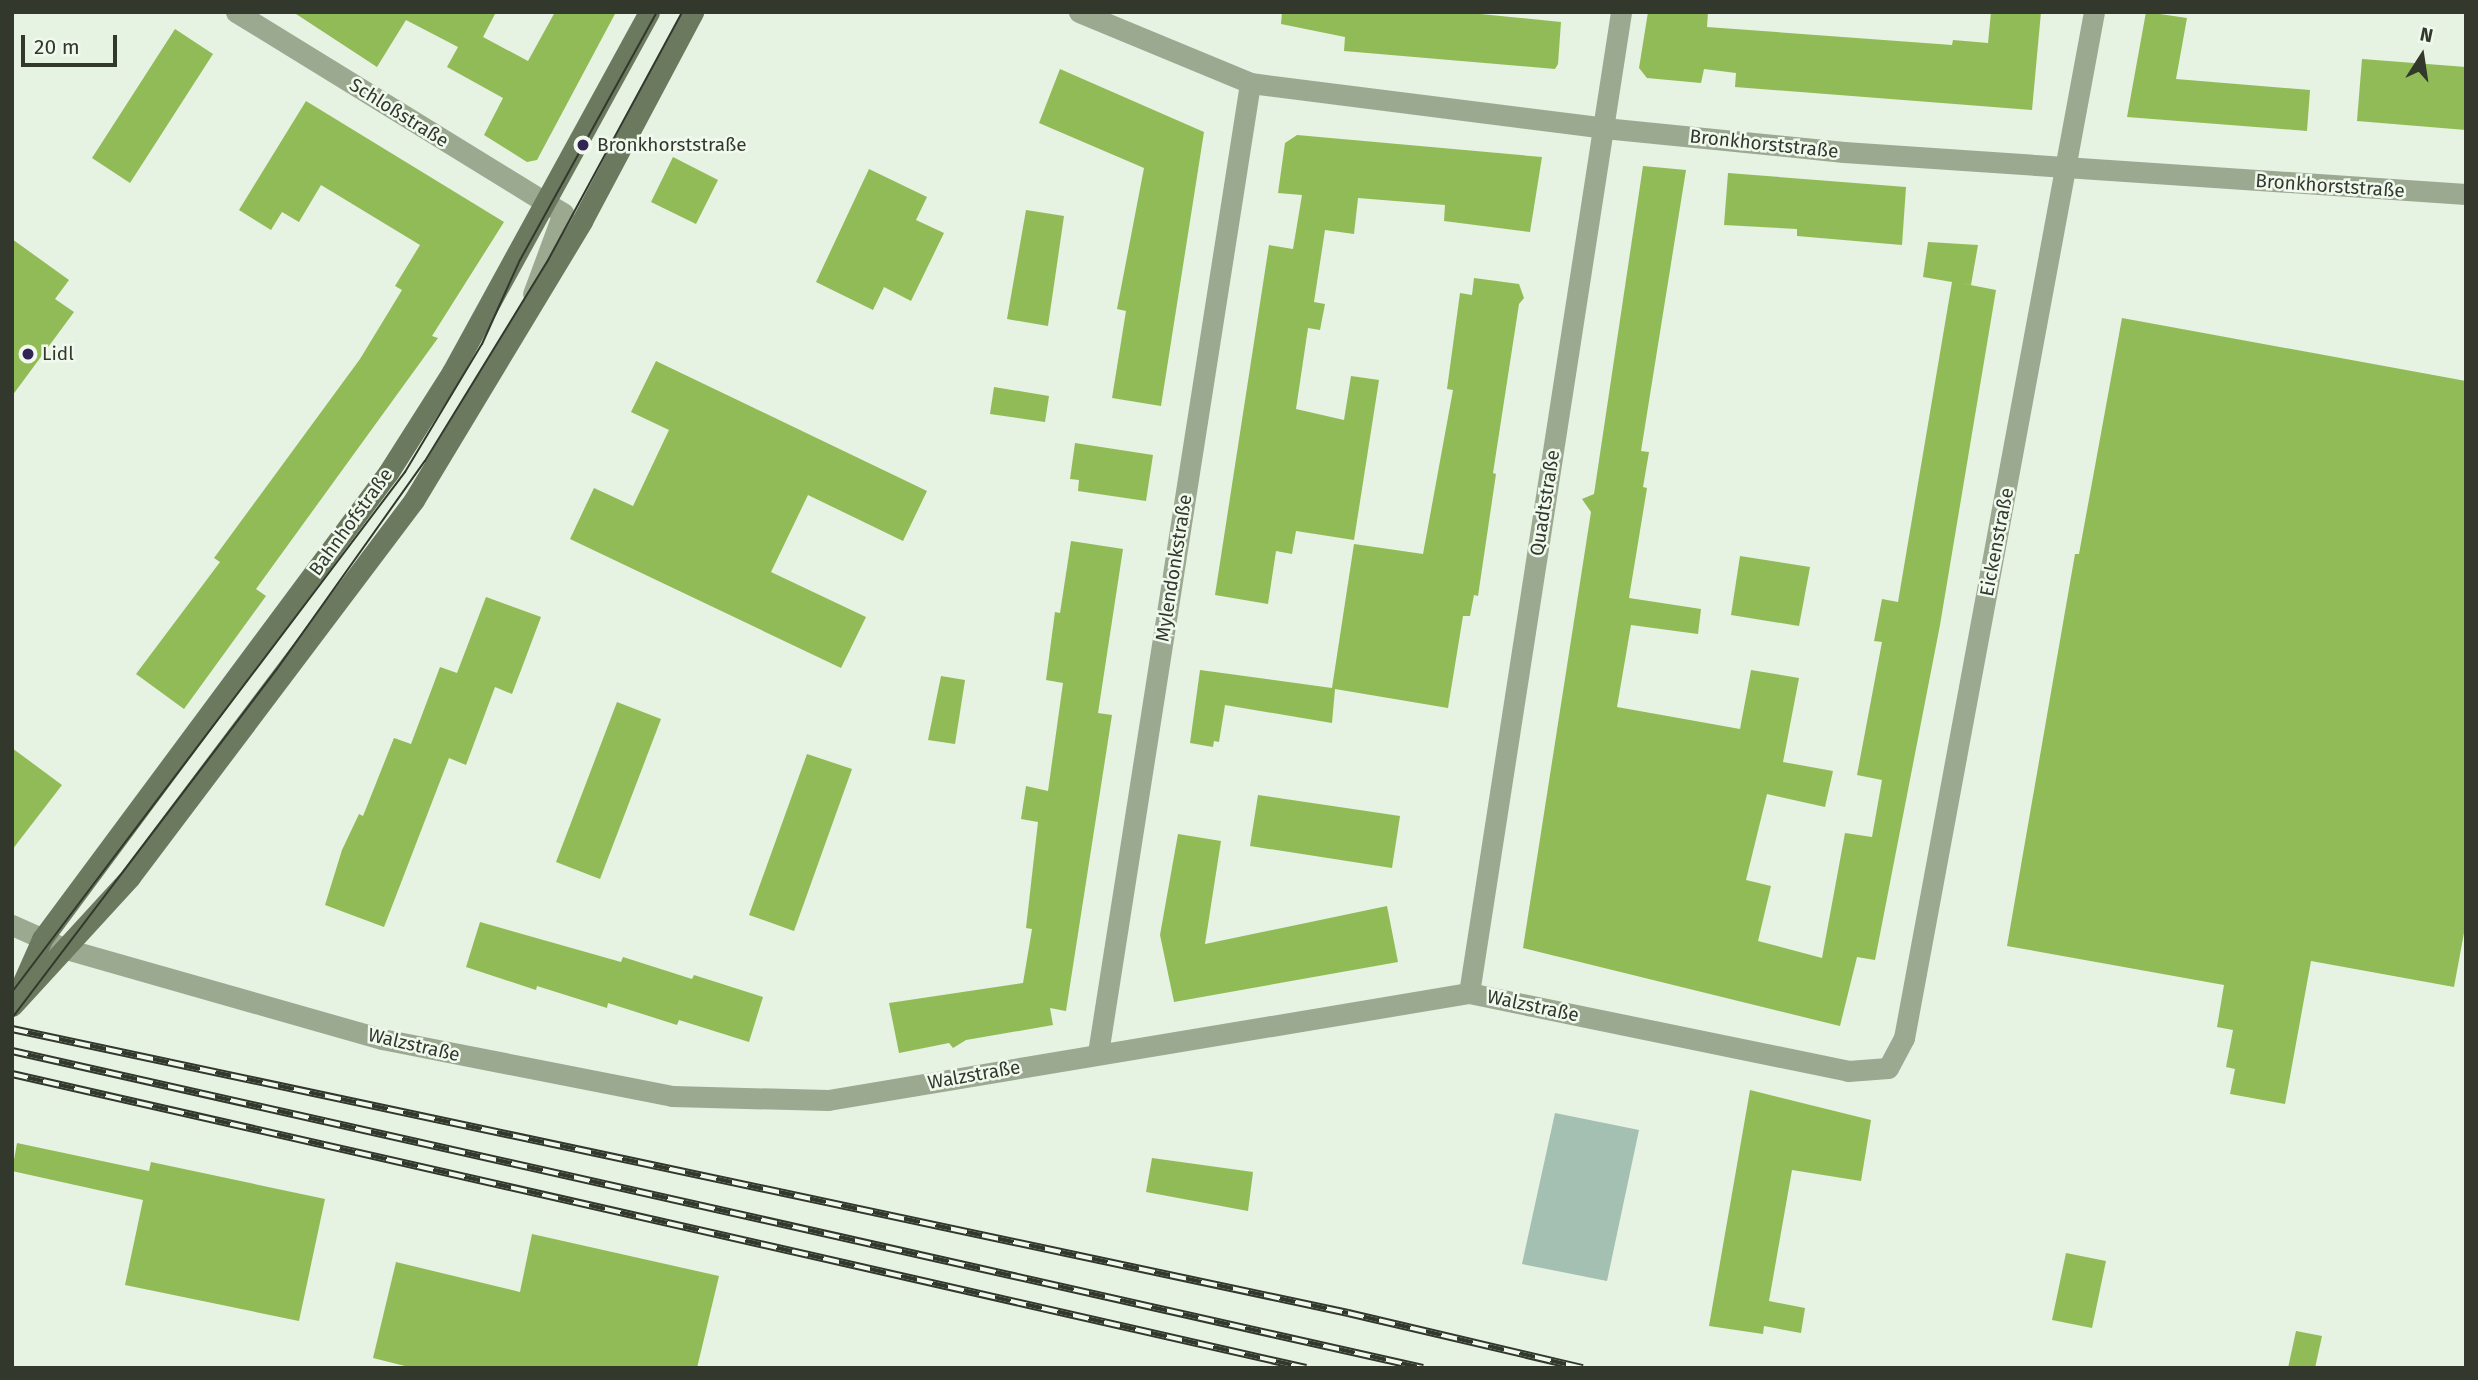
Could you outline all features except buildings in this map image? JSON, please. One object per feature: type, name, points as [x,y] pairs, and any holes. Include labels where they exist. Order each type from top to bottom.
[{"type":"main road","name":"Bahnhofstraße","points":[[12,1006],[42,939],[388,473],[452,372],[544,198],[649,12]]},
{"type":"main road","name":"Bahnhofstraße","points":[[12,1006],[130,877],[414,500],[525,318],[693,12]]},
{"type":"street","name":"Schloßstraße","points":[[236,12],[515,185],[544,198],[563,213]]},
{"type":"street","name":"Bronkhorststraße","points":[[1079,12],[1250,83],[1604,128],[2068,168],[2466,194]]},
{"type":"street","name":"Quadtstraße","points":[[1469,993],[1621,12]]},
{"type":"street","name":"Eickenstraße","points":[[1888,1068],[1905,1038],[2068,168],[2094,12]]},
{"type":"street","name":"Mylendonkstraße","points":[[1098,1053],[1250,83]]},
{"type":"street","name":"Bahnhofstraße","points":[[525,318],[563,213]]},
{"type":"street","name":"Walzstraße","points":[[12,925],[66,949],[382,1039],[673,1096],[828,1100],[1469,993],[1848,1071],[1888,1068]]},
{"type":"green space","points":[[1555,1113],[1639,1130],[1607,1281],[1522,1264]]},
{"type":"tram line","points":[[12,992],[405,472],[482,344],[520,260],[657,12]]},
{"type":"tram line","points":[[12,1018],[277,669],[425,461],[547,262],[682,12]]},
{"type":"railway","points":[[12,1029],[1348,1313],[1583,1368]]},
{"type":"railway","points":[[12,1051],[1423,1368]]},
{"type":"railway","points":[[12,1074],[1306,1368]]},
{"type":"place","name":"Bronkhorststraße","points":[[583,145]]},
{"type":"place","name":"Lidl","points":[[28,354]]}]
